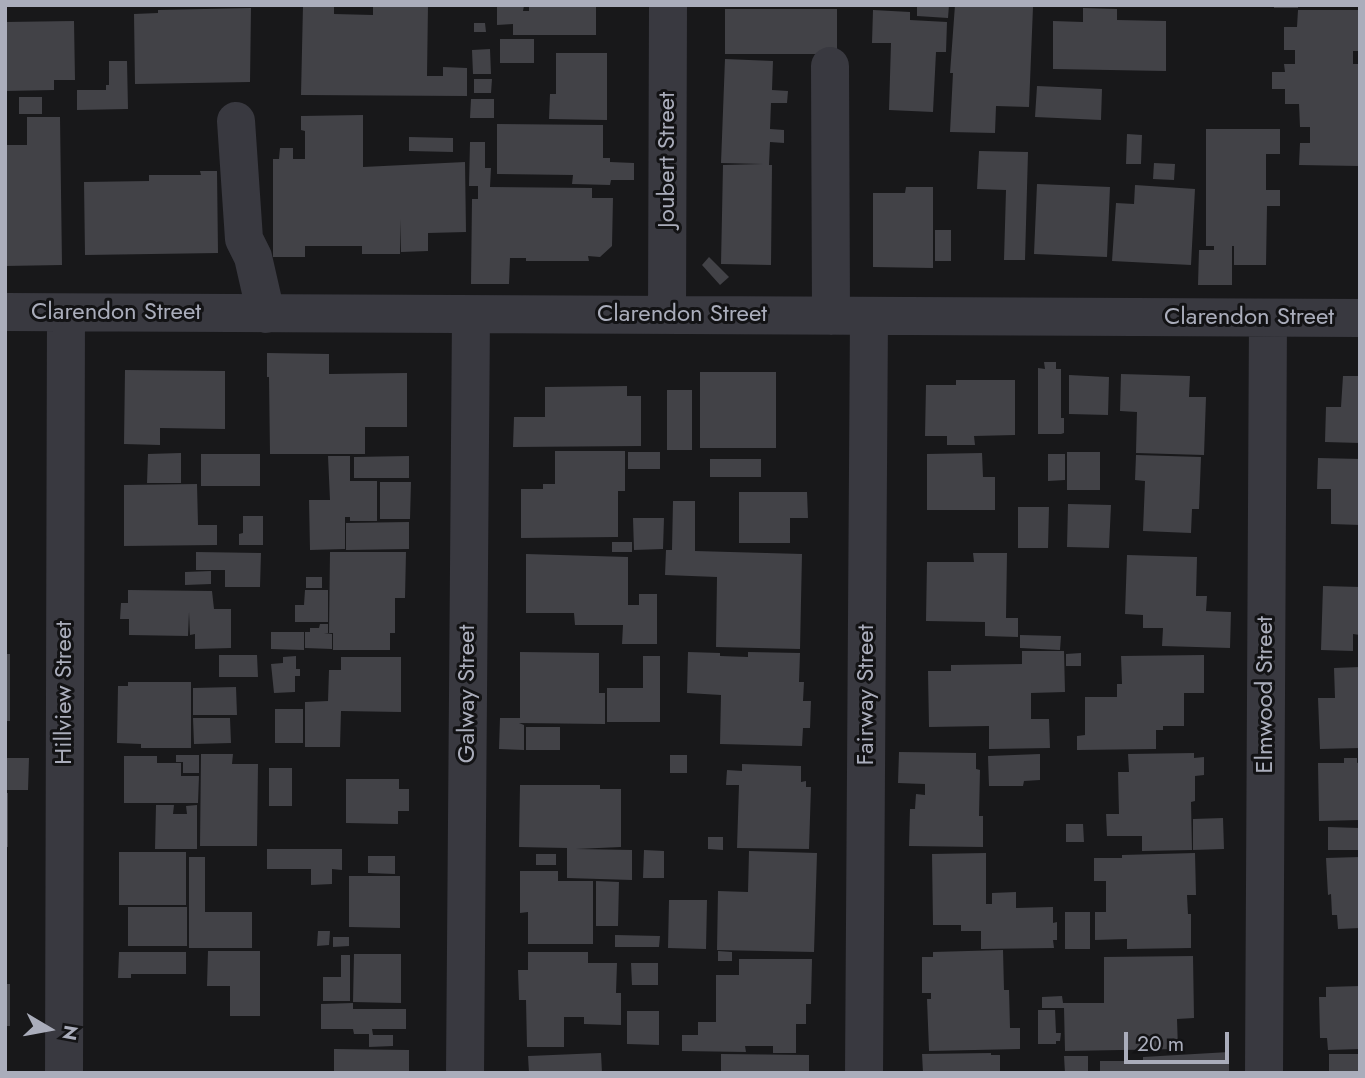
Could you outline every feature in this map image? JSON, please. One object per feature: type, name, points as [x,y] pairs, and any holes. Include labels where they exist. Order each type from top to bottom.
[{"type":"street","name":"Joubert Street","points":[[667,316],[668,5]]},
{"type":"street","points":[[830,66],[831,316]]},
{"type":"street","points":[[236,121],[244,239],[253,257],[266,314]]},
{"type":"street","name":"Clarendon Street","points":[[5,312],[1360,318]]},
{"type":"street","name":"Hillview Street","points":[[64,1073],[66,313]]},
{"type":"street","name":"Galway Street","points":[[465,1073],[471,315]]},
{"type":"street","name":"Fairway Street","points":[[864,1073],[869,316]]},
{"type":"street","name":"Elmwood Street","points":[[1264,1073],[1268,318]]},
{"type":"building","points":[[303,5],[334,5],[334,14],[373,15],[373,5],[428,5],[427,76],[443,76],[443,67],[467,68],[467,96],[301,95]]},
{"type":"building","points":[[529,5],[596,5],[596,35],[513,35],[513,24],[497,25],[497,6],[524,6],[523,11],[529,11]]},
{"type":"building","points":[[917,5],[949,5],[948,18],[917,16]]},
{"type":"building","points":[[955,5],[1033,7],[1029,107],[996,106],[995,133],[950,132],[953,73],[950,73]]},
{"type":"building","points":[[1274,5],[1298,5],[1298,8],[1274,8]]},
{"type":"building","points":[[251,8],[250,82],[135,84],[134,14],[158,13],[158,10]]},
{"type":"building","points":[[1083,8],[1117,9],[1117,20],[1166,21],[1166,71],[1053,69],[1053,21],[1083,22]]},
{"type":"building","points":[[725,9],[837,9],[837,54],[725,54]]},
{"type":"building","points":[[873,10],[910,12],[910,20],[947,22],[946,52],[936,52],[933,112],[889,110],[891,43],[872,43]]},
{"type":"building","points":[[1298,10],[1360,10],[1360,51],[1353,51],[1353,64],[1359,64],[1359,166],[1299,165],[1300,143],[1310,143],[1310,127],[1300,127],[1299,104],[1285,104],[1285,89],[1272,89],[1272,72],[1285,72],[1284,64],[1295,64],[1295,50],[1284,50],[1284,27],[1297,27]]},
{"type":"building","points":[[74,21],[75,80],[54,80],[54,90],[5,91],[5,22]]},
{"type":"building","points":[[474,23],[485,23],[486,32],[474,32]]},
{"type":"building","points":[[500,39],[534,39],[534,63],[500,63]]},
{"type":"building","points":[[490,49],[491,74],[473,74],[472,50]]},
{"type":"building","points":[[556,53],[607,53],[607,120],[549,119],[550,94],[556,94]]},
{"type":"building","points":[[725,59],[773,61],[772,90],[788,91],[787,103],[771,103],[770,129],[784,130],[784,143],[770,142],[771,265],[721,264],[723,165],[763,164],[721,163]]},
{"type":"building","points":[[109,61],[127,61],[128,109],[77,110],[77,90],[106,90],[106,85],[109,85]]},
{"type":"building","points":[[474,79],[492,79],[491,93],[474,93]]},
{"type":"building","points":[[1037,86],[1102,89],[1101,120],[1035,117]]},
{"type":"building","points":[[19,97],[42,97],[42,114],[19,114]]},
{"type":"building","points":[[471,99],[494,99],[494,118],[470,118]]},
{"type":"building","points":[[363,115],[363,167],[465,162],[466,232],[428,233],[428,251],[401,252],[400,219],[400,254],[362,254],[362,246],[305,246],[305,257],[273,257],[273,159],[279,159],[280,148],[293,148],[293,159],[305,159],[305,131],[301,130],[301,116]]},
{"type":"building","points":[[27,117],[60,117],[62,265],[5,266],[5,145],[27,145]]},
{"type":"building","points":[[497,124],[603,125],[603,158],[610,158],[610,162],[634,163],[634,180],[611,180],[610,185],[572,184],[573,175],[497,174]]},
{"type":"building","points":[[1206,129],[1280,129],[1280,154],[1266,154],[1266,190],[1280,190],[1280,206],[1267,206],[1266,265],[1234,265],[1232,246],[1232,285],[1198,285],[1199,250],[1214,250],[1214,246],[1206,246]]},
{"type":"building","points":[[1127,134],[1142,135],[1141,164],[1126,164]]},
{"type":"building","points":[[409,137],[453,138],[453,152],[409,151]]},
{"type":"building","points":[[470,142],[485,142],[485,168],[491,168],[490,187],[592,188],[592,198],[613,198],[612,246],[600,257],[588,256],[589,261],[526,261],[526,258],[510,258],[509,284],[471,284],[472,199],[478,199],[478,186],[469,186]]},
{"type":"building","points":[[979,151],[1028,152],[1025,260],[1004,260],[1006,190],[977,189]]},
{"type":"building","points":[[1154,163],[1175,164],[1174,180],[1153,179]]},
{"type":"building","points":[[200,171],[217,171],[218,253],[85,255],[84,182],[149,181],[149,175],[201,175]]},
{"type":"building","points":[[1037,184],[1110,187],[1107,257],[1034,254]]},
{"type":"building","points":[[1135,185],[1195,189],[1191,265],[1112,261],[1116,203],[1134,204]]},
{"type":"building","points":[[906,187],[933,187],[933,268],[873,267],[873,193],[905,193]]},
{"type":"building","points":[[935,230],[951,230],[951,261],[935,261]]},
{"type":"building","points":[[709,257],[729,277],[720,285],[702,265]]},
{"type":"building","points":[[267,353],[329,354],[329,374],[407,373],[407,427],[365,427],[365,454],[270,454]]},
{"type":"building","points":[[1044,362],[1056,362],[1056,369],[1061,369],[1061,418],[1064,418],[1064,433],[1061,434],[1038,434],[1038,368],[1045,369]]},
{"type":"building","points":[[125,370],[225,371],[225,429],[160,428],[160,445],[124,444]]},
{"type":"building","points":[[700,372],[776,372],[776,448],[700,448]]},
{"type":"building","points":[[1121,374],[1190,376],[1189,397],[1206,397],[1204,455],[1136,453],[1137,412],[1120,411]]},
{"type":"building","points":[[1069,375],[1109,377],[1108,415],[1069,414]]},
{"type":"building","points":[[1343,376],[1360,376],[1360,443],[1325,442],[1326,407],[1341,407]]},
{"type":"building","points":[[956,380],[1015,380],[1015,435],[974,436],[975,445],[947,445],[947,436],[925,436],[926,385],[956,385]]},
{"type":"building","points":[[627,386],[627,396],[641,396],[641,446],[513,447],[514,417],[545,417],[545,387]]},
{"type":"building","points":[[667,390],[692,390],[692,450],[667,450]]},
{"type":"building","points":[[555,451],[625,451],[625,491],[618,491],[618,537],[521,538],[521,489],[543,489],[543,484],[555,484]]},
{"type":"building","points":[[628,452],[660,452],[660,469],[628,469]]},
{"type":"building","points":[[1067,452],[1100,452],[1100,490],[1067,490]]},
{"type":"building","points":[[181,453],[181,483],[147,483],[148,454]]},
{"type":"building","points":[[982,453],[983,477],[995,477],[995,510],[927,510],[927,454]]},
{"type":"building","points":[[201,454],[260,454],[260,486],[201,486]]},
{"type":"building","points":[[1048,454],[1065,454],[1065,480],[1048,481]]},
{"type":"building","points":[[1136,455],[1201,457],[1199,509],[1192,509],[1191,533],[1143,531],[1145,481],[1135,480]]},
{"type":"building","points":[[328,456],[350,456],[350,481],[377,481],[377,521],[350,521],[350,517],[345,517],[345,549],[310,550],[309,500],[330,500]]},
{"type":"building","points":[[409,456],[409,478],[354,478],[354,457]]},
{"type":"building","points":[[1318,458],[1360,459],[1360,525],[1331,524],[1331,489],[1317,489]]},
{"type":"building","points":[[710,459],[761,459],[761,477],[710,477]]},
{"type":"building","points":[[380,482],[411,482],[410,519],[380,519]]},
{"type":"building","points":[[197,484],[198,525],[217,525],[217,545],[124,546],[124,485]]},
{"type":"building","points":[[739,492],[807,492],[808,518],[790,518],[790,543],[739,543]]},
{"type":"building","points":[[673,501],[695,501],[695,551],[802,554],[800,649],[716,647],[717,577],[665,575],[666,550],[672,550]]},
{"type":"building","points":[[1068,504],[1111,505],[1109,548],[1067,547]]},
{"type":"building","points":[[1018,507],[1049,507],[1048,548],[1018,548]]},
{"type":"building","points":[[243,516],[263,516],[263,545],[239,545],[239,534],[243,533]]},
{"type":"building","points":[[633,518],[664,518],[663,549],[634,550]]},
{"type":"building","points":[[409,522],[409,549],[346,550],[346,523]]},
{"type":"building","points":[[612,542],[632,542],[632,552],[612,552]]},
{"type":"building","points":[[196,552],[261,553],[260,587],[225,587],[225,570],[196,570]]},
{"type":"building","points":[[330,552],[406,552],[405,598],[395,598],[395,633],[390,633],[390,650],[333,650],[333,633],[329,633]]},
{"type":"building","points":[[973,553],[1007,553],[1006,618],[1018,618],[1018,637],[985,636],[985,622],[926,621],[927,562],[974,562]]},
{"type":"building","points":[[526,554],[628,557],[628,605],[639,605],[639,594],[657,594],[657,644],[622,644],[623,625],[575,625],[574,613],[526,613]]},
{"type":"building","points":[[1127,555],[1197,557],[1196,596],[1207,596],[1206,611],[1231,612],[1230,648],[1162,646],[1163,628],[1143,628],[1143,615],[1125,614]]},
{"type":"building","points":[[211,571],[211,584],[185,585],[185,572]]},
{"type":"building","points":[[306,577],[322,577],[322,588],[306,588]]},
{"type":"building","points":[[1323,586],[1360,587],[1360,635],[1353,634],[1353,651],[1321,650]]},
{"type":"building","points":[[128,590],[212,591],[214,609],[231,609],[231,648],[195,649],[195,634],[190,635],[189,612],[188,636],[129,635],[129,619],[120,619],[121,603],[128,603]]},
{"type":"building","points":[[305,590],[328,590],[328,622],[295,622],[295,605],[304,605]]},
{"type":"building","points":[[320,624],[328,624],[328,633],[324,633],[332,634],[332,649],[305,648],[305,632],[310,632],[310,628],[319,628]]},
{"type":"building","points":[[271,632],[304,632],[304,650],[271,649]]},
{"type":"building","points":[[1020,635],[1061,636],[1060,650],[1020,648]]},
{"type":"building","points":[[1022,651],[1064,651],[1065,692],[1031,693],[1031,719],[1049,719],[1050,748],[989,749],[989,726],[929,727],[928,671],[951,671],[951,665],[1022,664]]},
{"type":"building","points":[[520,652],[599,653],[599,693],[605,693],[605,724],[519,723],[524,725],[524,750],[499,749],[500,718],[520,718]]},
{"type":"building","points":[[688,652],[748,657],[748,652],[800,653],[799,682],[804,682],[803,701],[811,701],[810,728],[803,728],[802,746],[720,744],[721,695],[687,693]]},
{"type":"building","points":[[1081,653],[1081,666],[1066,666],[1066,654]]},
{"type":"building","points":[[5,654],[10,654],[10,721],[5,721]]},
{"type":"building","points":[[219,655],[257,655],[258,677],[219,677]]},
{"type":"building","points":[[1204,655],[1204,693],[1184,693],[1184,726],[1163,726],[1163,730],[1156,730],[1156,749],[1077,750],[1077,736],[1085,735],[1085,697],[1117,697],[1117,684],[1122,684],[1121,656]]},
{"type":"building","points":[[296,656],[296,669],[300,669],[300,676],[295,676],[295,692],[274,693],[271,664],[283,663],[283,657]]},
{"type":"building","points":[[643,656],[660,656],[660,722],[607,722],[607,688],[643,688]]},
{"type":"building","points":[[341,657],[401,657],[401,712],[341,711],[340,747],[305,747],[305,702],[328,701],[329,670],[341,670]]},
{"type":"building","points":[[1360,667],[1360,748],[1320,749],[1318,698],[1335,698],[1334,668]]},
{"type":"building","points":[[128,682],[191,682],[191,748],[141,748],[141,744],[117,743],[118,686],[128,686]]},
{"type":"building","points":[[236,687],[237,715],[193,715],[193,688]]},
{"type":"building","points":[[275,709],[303,709],[303,743],[275,743]]},
{"type":"building","points":[[193,718],[230,718],[231,743],[194,744]]},
{"type":"building","points":[[526,727],[560,727],[560,750],[526,750]]},
{"type":"building","points":[[899,752],[976,753],[976,769],[980,770],[979,816],[983,816],[983,847],[909,846],[910,809],[915,809],[916,794],[925,795],[925,784],[898,783]]},
{"type":"building","points":[[1194,753],[1194,758],[1204,757],[1204,775],[1195,776],[1195,801],[1191,802],[1192,850],[1142,851],[1142,836],[1107,836],[1106,814],[1119,814],[1118,772],[1129,772],[1128,754]]},
{"type":"building","points":[[201,754],[233,754],[232,764],[258,764],[257,846],[200,846]]},
{"type":"building","points":[[1040,754],[1040,780],[1024,781],[1023,786],[989,786],[988,756]]},
{"type":"building","points":[[176,755],[199,755],[199,773],[183,773],[183,762],[176,762]]},
{"type":"building","points":[[670,755],[687,755],[687,773],[670,773]]},
{"type":"building","points":[[124,756],[157,756],[157,763],[181,763],[181,776],[199,776],[198,803],[124,803]]},
{"type":"building","points":[[5,758],[29,758],[28,790],[5,790]]},
{"type":"building","points":[[1344,758],[1357,758],[1357,763],[1360,762],[1360,820],[1319,821],[1318,763],[1344,763]]},
{"type":"building","points":[[742,764],[801,766],[801,782],[806,781],[806,787],[811,787],[809,849],[737,848],[739,785],[726,785],[727,770],[742,771]]},
{"type":"building","points":[[269,768],[292,768],[292,806],[269,806]]},
{"type":"building","points":[[346,779],[399,779],[399,789],[409,789],[409,811],[398,811],[398,824],[346,823]]},
{"type":"building","points":[[520,785],[600,785],[600,789],[621,789],[621,847],[576,849],[632,850],[632,880],[567,878],[567,848],[519,847]]},
{"type":"building","points":[[5,793],[8,793],[8,847],[5,847]]},
{"type":"building","points":[[156,805],[174,805],[173,814],[187,814],[186,806],[197,805],[197,849],[155,849]]},
{"type":"building","points":[[1223,818],[1224,849],[1193,850],[1193,819]]},
{"type":"building","points":[[1066,824],[1083,824],[1084,842],[1066,842]]},
{"type":"building","points":[[1328,827],[1360,828],[1360,850],[1328,850]]},
{"type":"building","points":[[708,837],[723,837],[723,850],[708,849]]},
{"type":"building","points":[[267,849],[342,849],[342,870],[332,869],[332,884],[311,885],[311,869],[267,869]]},
{"type":"building","points":[[644,850],[664,851],[664,878],[643,878]]},
{"type":"building","points":[[749,851],[817,853],[814,952],[717,950],[718,891],[748,892]]},
{"type":"building","points":[[119,852],[186,852],[186,905],[119,905]]},
{"type":"building","points":[[986,853],[986,904],[992,904],[992,893],[1016,892],[1016,908],[1053,907],[1053,923],[1057,922],[1054,948],[981,949],[981,931],[961,931],[961,925],[933,925],[932,854]]},
{"type":"building","points":[[1195,853],[1196,895],[1187,895],[1188,914],[1191,914],[1191,948],[1127,949],[1127,939],[1095,940],[1095,912],[1106,912],[1106,881],[1094,881],[1094,858]]},
{"type":"building","points":[[536,854],[556,854],[556,865],[536,865]]},
{"type":"building","points":[[368,856],[395,856],[395,874],[368,873]]},
{"type":"building","points":[[189,857],[205,857],[205,912],[252,912],[252,948],[189,948]]},
{"type":"building","points":[[1360,857],[1360,928],[1338,929],[1337,915],[1332,915],[1331,894],[1328,895],[1326,858]]},
{"type":"building","points":[[520,871],[558,871],[558,881],[593,881],[593,944],[528,944],[528,912],[520,913]]},
{"type":"building","points":[[349,876],[400,876],[400,928],[349,927]]},
{"type":"building","points":[[596,881],[619,882],[618,926],[596,926]]},
{"type":"building","points":[[669,900],[707,900],[706,949],[668,948]]},
{"type":"building","points":[[128,907],[187,907],[187,946],[128,946]]},
{"type":"building","points":[[1065,912],[1090,912],[1090,949],[1065,949]]},
{"type":"building","points":[[318,931],[330,931],[329,945],[317,946]]},
{"type":"building","points":[[615,935],[660,936],[659,947],[615,947]]},
{"type":"building","points":[[333,937],[349,937],[349,946],[333,947]]},
{"type":"building","points":[[1003,950],[1004,990],[1009,990],[1010,1028],[1020,1028],[1020,1049],[929,1051],[927,999],[931,999],[931,993],[922,993],[922,957],[933,957],[933,952]]},
{"type":"building","points":[[208,951],[260,951],[260,1016],[230,1016],[230,986],[207,986]]},
{"type":"building","points":[[718,951],[732,952],[732,961],[718,961]]},
{"type":"building","points":[[119,952],[186,952],[186,974],[131,974],[131,978],[118,978]]},
{"type":"building","points":[[528,952],[588,952],[588,963],[617,963],[616,993],[621,993],[621,1025],[584,1024],[584,1017],[564,1017],[564,1047],[527,1047],[526,1000],[519,1000],[518,970],[528,970]]},
{"type":"building","points":[[354,954],[401,954],[401,1003],[353,1002]]},
{"type":"building","points":[[341,955],[350,955],[350,1001],[323,1001],[323,977],[341,977]]},
{"type":"building","points":[[1193,956],[1194,1018],[1177,1019],[1178,1049],[1065,1051],[1064,1008],[1042,1008],[1042,997],[1062,996],[1063,1003],[1104,1003],[1104,957]]},
{"type":"building","points":[[739,959],[812,959],[811,1004],[806,1004],[806,1024],[796,1024],[796,1053],[773,1053],[773,1046],[745,1046],[746,1052],[682,1051],[682,1035],[698,1035],[698,1022],[716,1022],[716,975],[739,975]]},
{"type":"building","points":[[631,963],[658,963],[658,985],[632,985]]},
{"type":"building","points":[[5,984],[10,984],[10,1026],[5,1026]]},
{"type":"building","points":[[1360,986],[1360,1049],[1328,1050],[1327,1038],[1320,1038],[1319,997],[1326,997],[1326,987]]},
{"type":"building","points":[[353,1003],[353,1009],[406,1009],[406,1029],[372,1029],[373,1035],[393,1035],[393,1046],[369,1047],[369,1034],[354,1034],[353,1029],[321,1029],[321,1004]]},
{"type":"building","points":[[1038,1010],[1055,1010],[1056,1033],[1061,1033],[1060,1041],[1056,1041],[1056,1044],[1038,1044]]},
{"type":"building","points":[[627,1011],[659,1011],[659,1045],[627,1044]]},
{"type":"building","points":[[334,1049],[409,1050],[409,1073],[334,1073]]},
{"type":"building","points":[[1229,1052],[1229,1073],[1100,1073],[1100,1061],[1143,1061],[1143,1057]]},
{"type":"building","points":[[601,1053],[602,1073],[529,1073],[528,1056]]},
{"type":"building","points":[[721,1054],[809,1055],[809,1073],[721,1073]]},
{"type":"building","points":[[922,1054],[1000,1055],[1000,1073],[923,1073]]},
{"type":"building","points":[[1329,1054],[1360,1054],[1360,1073],[1329,1073]]},
{"type":"building","points":[[1064,1056],[1088,1056],[1088,1073],[1065,1073]]}]
